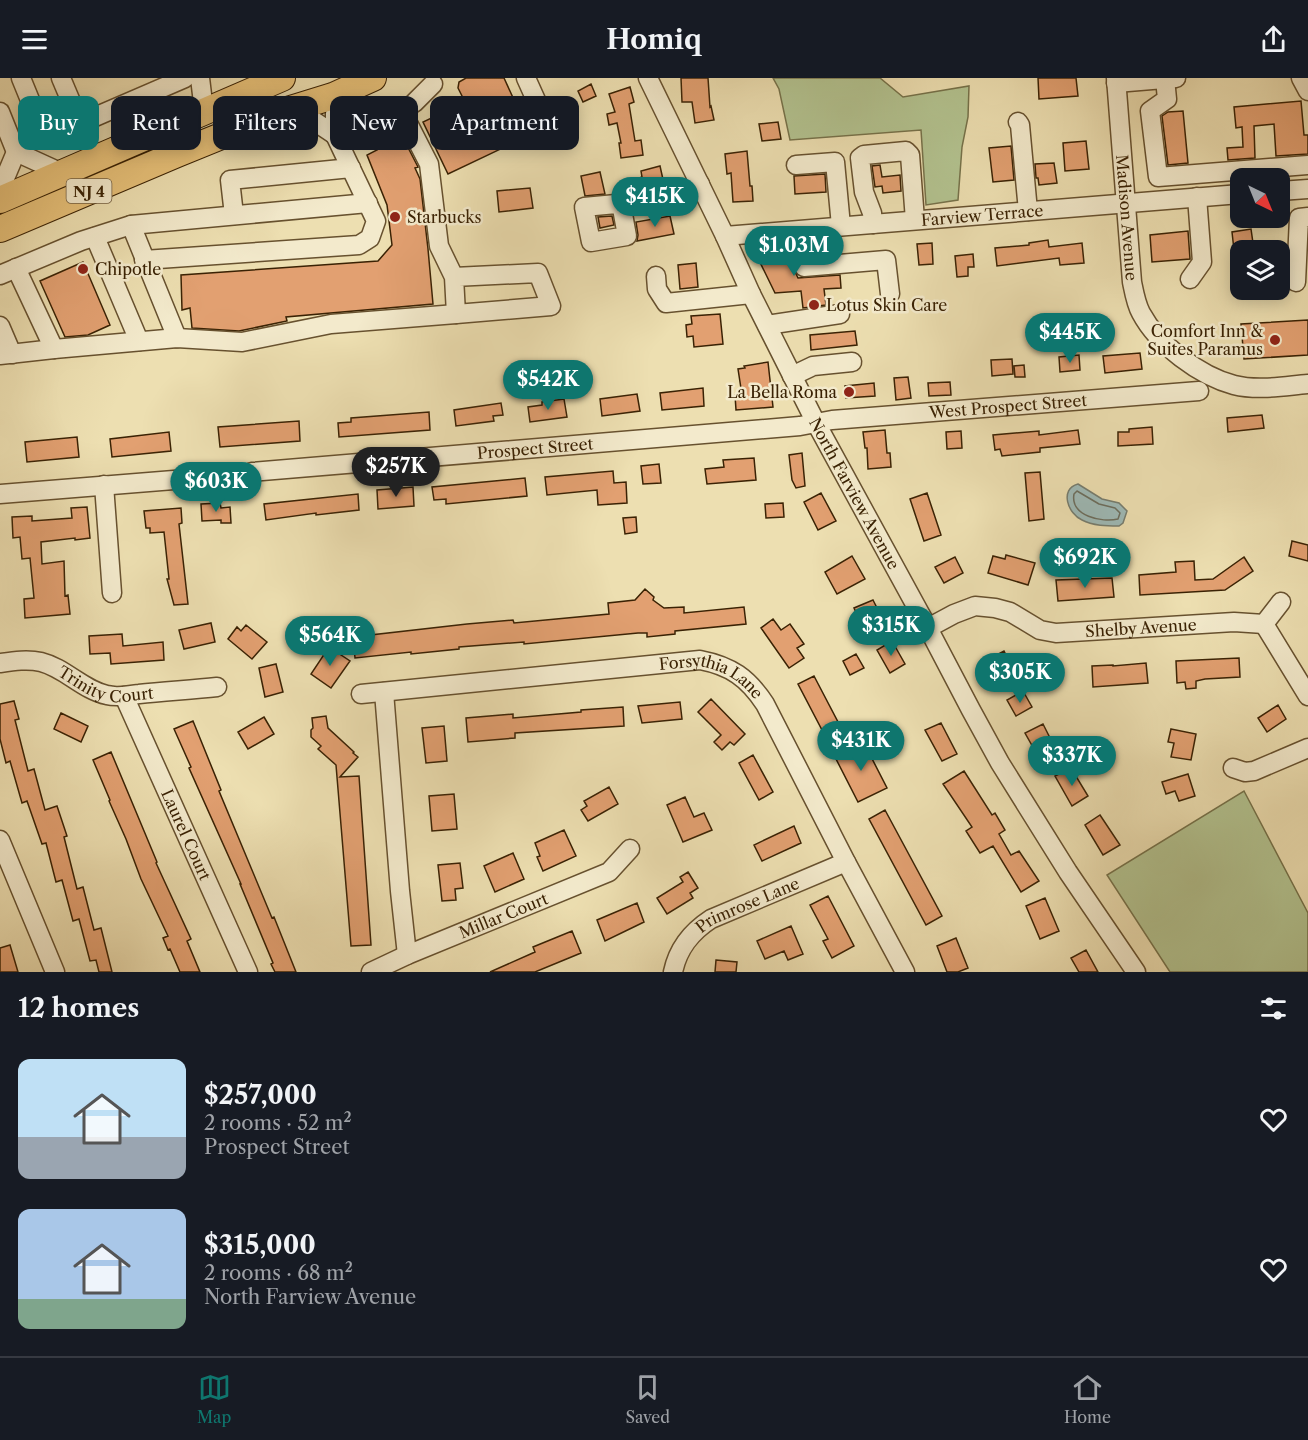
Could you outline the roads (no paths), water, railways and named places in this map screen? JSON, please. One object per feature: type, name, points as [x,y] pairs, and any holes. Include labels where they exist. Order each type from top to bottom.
[{"type":"highway","name":"NJ 4","points":[[0,200],[282,78]]},
{"type":"highway","points":[[317,96],[340,86],[374,78]]},
{"type":"highway","name":"NJ 4","points":[[0,229],[213,139]]},
{"type":"street","points":[[21,78],[28,96]]},
{"type":"street","points":[[61,78],[69,96]]},
{"type":"street","points":[[99,115],[185,78]]},
{"type":"street","points":[[200,78],[204,111]]},
{"type":"street","points":[[526,78],[534,96]]},
{"type":"street","name":"North Farview Avenue","points":[[648,78],[792,376],[970,710],[1068,872],[1136,972]]},
{"type":"street","points":[[1301,78],[1308,91]]},
{"type":"street","points":[[1116,80],[1171,79],[1167,99],[1150,111],[1158,177],[1308,165]]},
{"type":"street","points":[[418,98],[434,80]]},
{"type":"street","name":"Madison Avenue","points":[[1116,80],[1132,282],[1140,312],[1158,337],[1181,357],[1208,375],[1235,385],[1264,388],[1308,384]]},
{"type":"street","points":[[0,113],[16,152],[62,173]]},
{"type":"street","points":[[1018,122],[1028,211]]},
{"type":"street","points":[[418,143],[429,164],[439,246],[454,277],[455,307]]},
{"type":"street","points":[[144,260],[359,245],[370,238],[376,221],[342,150]]},
{"type":"street","points":[[873,224],[872,213],[864,192],[861,158],[864,155],[906,151],[910,155],[915,220]]},
{"type":"street","points":[[0,190],[16,152]]},
{"type":"street","points":[[796,165],[835,162],[841,226]]},
{"type":"street","points":[[234,215],[230,180],[351,168]]},
{"type":"street","points":[[1224,172],[1230,187]]},
{"type":"street","points":[[621,203],[659,200],[700,184]]},
{"type":"street","points":[[1290,190],[1308,189]]},
{"type":"street","name":"Farview Terrace","points":[[725,236],[1230,194]]},
{"type":"street","points":[[1190,279],[1202,262],[1197,197]]},
{"type":"street","points":[[54,349],[8,271],[130,225],[368,203]]},
{"type":"street","points":[[1296,282],[1299,218],[1308,217]]},
{"type":"street","points":[[130,225],[177,338]]},
{"type":"street","points":[[801,231],[804,267],[886,260],[891,294]]},
{"type":"street","points":[[95,237],[139,341]]},
{"type":"street","points":[[0,326],[6,354],[177,338],[242,342],[331,324],[455,307],[551,306],[538,273],[454,277]]},
{"type":"street","points":[[656,276],[657,289],[666,303],[751,294]]},
{"type":"street","points":[[767,325],[840,314]]},
{"type":"street","points":[[792,376],[813,366],[852,362]]},
{"type":"street","name":"West Prospect Street","points":[[816,423],[1199,392]]},
{"type":"street","name":"Prospect Street","points":[[252,472],[816,423]]},
{"type":"street","points":[[0,494],[212,477]]},
{"type":"street","points":[[104,485],[112,593]]},
{"type":"street","points":[[1281,602],[1264,624],[1308,696]]},
{"type":"street","name":"Shelby Avenue","points":[[928,628],[975,606],[1010,612],[1040,630],[1056,633],[1234,622],[1264,624]]},
{"type":"street","name":"Trinity Court","points":[[0,663],[28,660],[41,662],[94,691],[107,695],[124,696],[216,687]]},
{"type":"street","name":"Forsythia Lane","points":[[361,694],[700,660],[716,663],[732,670],[746,680],[765,704],[905,972]]},
{"type":"street","points":[[384,692],[407,955]]},
{"type":"street","name":"Laurel Court","points":[[124,696],[248,972]]},
{"type":"street","points":[[1233,768],[1245,772],[1254,771],[1308,748]]},
{"type":"street","points":[[0,840],[55,972]]},
{"type":"street","name":"Millar Court","points":[[371,972],[609,872],[630,849]]},
{"type":"street","name":"Primrose Lane","points":[[673,972],[680,951],[688,938],[711,919],[846,862]]},
{"type":"water","points":[[1078,484],[1102,499],[1119,503],[1127,511],[1123,523],[1119,526],[1100,525],[1077,517],[1070,507],[1067,496],[1072,487]]},
{"type":"place","name":"Starbucks","points":[[395,217]]},
{"type":"place","name":"Chipotle","points":[[83,269]]},
{"type":"place","name":"Lotus Skin Care","points":[[814,305]]},
{"type":"place","name":"Comfort Inn & Suites Paramus","points":[[1275,340]]},
{"type":"place","name":"La Bella Roma","points":[[849,392]]}]
